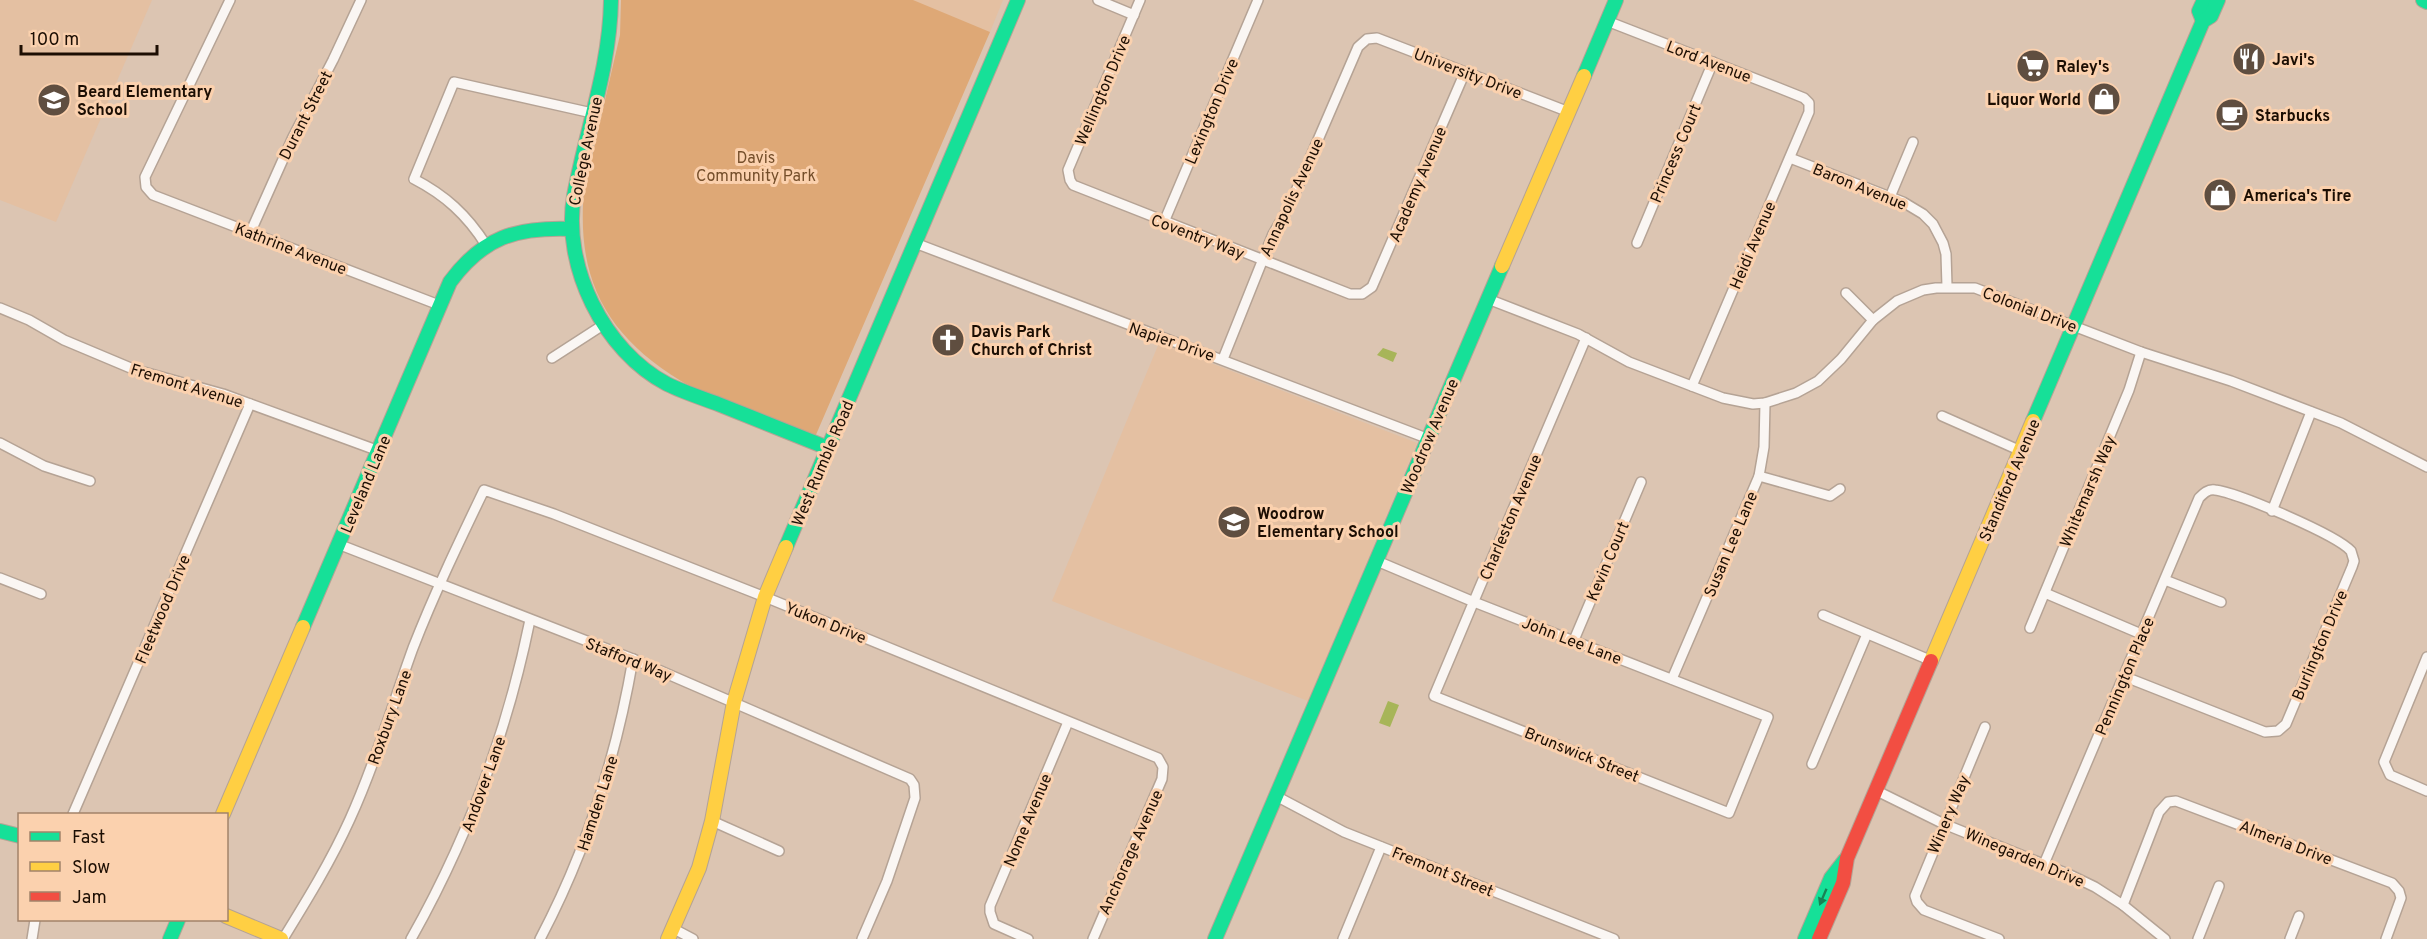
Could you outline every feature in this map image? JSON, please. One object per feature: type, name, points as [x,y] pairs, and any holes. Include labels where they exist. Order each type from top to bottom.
[{"type":"street","name":"Kathrine Avenue","points":[[230,0],[159,145],[145,177],[146,187],[153,195],[439,305]]},
{"type":"street","name":"Durant Street","points":[[251,231],[293,137],[338,51],[361,0]]},
{"type":"street","name":"College Avenue","points":[[611,0],[611,37],[575,189],[571,229],[580,275],[603,325],[635,361],[667,384],[828,448]]},
{"type":"street","name":"West Rumble Road","points":[[671,934],[699,867],[712,821],[734,702],[765,597],[1018,0]]},
{"type":"street","points":[[1098,0],[1134,15]]},
{"type":"street","name":"Wellington Drive","points":[[1070,180],[1068,170],[1140,0]]},
{"type":"street","name":"Lexington Drive","points":[[1164,222],[1258,0]]},
{"type":"street","name":"Woodrow Avenue","points":[[1215,939],[1616,0]]},
{"type":"street","name":"Standiford Avenue","points":[[2203,21],[2199,11],[2204,0]]},
{"type":"street","name":"Standiford Avenue","points":[[1820,939],[1843,884],[1847,858],[2203,21],[2211,16],[2218,0]]},
{"type":"street","name":"Lord Avenue","points":[[1607,21],[1804,98],[1809,103]]},
{"type":"street","name":"University Drive","points":[[1367,39],[1377,39],[1569,112]]},
{"type":"street","name":"Annapolis Avenue","points":[[1223,359],[1273,234],[1289,207],[1358,47],[1367,39]]},
{"type":"street","name":"Princess Court","points":[[1637,243],[1713,62]]},
{"type":"street","name":"Academy Avenue","points":[[1364,294],[1372,287],[1465,72]]},
{"type":"street","points":[[486,245],[454,205],[414,179],[454,82],[592,113]]},
{"type":"street","name":"Heidi Avenue","points":[[1692,386],[1790,158],[1809,112],[1809,103]]},
{"type":"street","points":[[1890,197],[1913,141]]},
{"type":"street","name":"Baron Avenue","points":[[1790,158],[1913,207],[1933,224],[1939,234],[1946,254],[1947,286]]},
{"type":"street","name":"Coventry Way","points":[[1070,180],[1077,188],[1262,261],[1350,294],[1364,294]]},
{"type":"street","name":"Leveland Lane","points":[[223,813],[447,287],[462,264],[486,245],[509,233],[523,229],[571,229]]},
{"type":"street","name":"Napier Drive","points":[[915,243],[1150,335],[1223,359],[1429,440]]},
{"type":"street","name":"Colonial Drive","points":[[1488,299],[1586,338],[1612,354],[1692,386],[1737,402],[1765,403],[1796,393],[1818,381],[1841,359],[1873,320],[1910,295],[1947,286],[1988,292],[2140,352],[2231,381],[2311,412],[2364,434],[2427,467]]},
{"type":"street","points":[[1846,293],[1873,320]]},
{"type":"street","name":"Fremont Avenue","points":[[0,308],[29,320],[64,340],[133,369],[223,394],[379,451]]},
{"type":"street","points":[[552,358],[603,325]]},
{"type":"street","name":"Charleston Avenue","points":[[1434,696],[1586,338]]},
{"type":"street","name":"Whitemarsh Way","points":[[2030,628],[2129,390],[2140,352]]},
{"type":"street","name":"Susan Lee Lane","points":[[1672,679],[1759,476],[1765,438],[1765,403]]},
{"type":"street","name":"Fleetwood Drive","points":[[73,813],[250,404]]},
{"type":"street","points":[[2272,511],[2311,412]]},
{"type":"street","points":[[1942,416],[2021,451]]},
{"type":"street","points":[[0,444],[44,465],[90,481]]},
{"type":"street","points":[[1759,476],[1830,496],[1840,489]]},
{"type":"street","name":"Kevin Court","points":[[1574,640],[1641,482]]},
{"type":"street","name":"Yukon Drive","points":[[484,490],[554,514],[765,597],[1154,755],[1162,765]]},
{"type":"street","name":"Roxbury Lane","points":[[282,939],[328,862],[349,821],[440,583],[484,490]]},
{"type":"street","name":"Pennington Place","points":[[2044,864],[2199,498],[2207,491],[2218,490],[2272,511]]},
{"type":"street","name":"Burlington Drive","points":[[2123,676],[2265,732],[2278,731],[2286,724],[2352,567],[2353,555],[2348,547],[2329,536],[2272,511]]},
{"type":"street","name":"Stafford Way","points":[[339,544],[633,659],[904,775],[914,785],[915,798],[887,881],[862,939]]},
{"type":"street","name":"John Lee Lane","points":[[1377,561],[1474,602],[1768,717],[1729,813]]},
{"type":"street","points":[[0,578],[41,594]]},
{"type":"street","points":[[2164,580],[2221,602]]},
{"type":"street","points":[[2045,593],[2141,634]]},
{"type":"street","points":[[1823,615],[1932,661]]},
{"type":"street","name":"Andover Lane","points":[[411,939],[449,869],[484,787],[514,692],[530,620]]},
{"type":"street","points":[[1812,764],[1867,634]]},
{"type":"street","points":[[2427,657],[2424,672],[2385,755],[2385,768],[2390,775],[2427,791]]},
{"type":"street","name":"Hamden Lane","points":[[540,939],[577,862],[604,789],[625,707],[633,659]]},
{"type":"street","name":"Brunswick Street","points":[[1434,696],[1729,813]]},
{"type":"street","name":"Nome Avenue","points":[[1028,939],[1000,928],[991,918],[990,906],[1068,722]]},
{"type":"street","name":"Winery Way","points":[[1985,727],[1917,889],[1917,902],[1924,910],[1999,939]]},
{"type":"street","name":"Anchorage Avenue","points":[[1093,939],[1162,779],[1162,765]]},
{"type":"street","name":"Winegarden Drive","points":[[1877,791],[1944,824],[2095,887],[2123,905],[2165,939]]},
{"type":"street","name":"Fremont Street","points":[[1276,796],[1381,847],[1614,939]]},
{"type":"street","name":"Almeria Drive","points":[[2123,905],[2159,812],[2168,802],[2176,801],[2392,883],[2399,891],[2400,904],[2386,939]]},
{"type":"street","points":[[712,821],[779,851]]},
{"type":"street","points":[[0,831],[18,836]]},
{"type":"street","points":[[1343,939],[1381,847]]},
{"type":"street","points":[[1805,939],[1831,878],[1847,858]]},
{"type":"street","points":[[2198,939],[2219,886]]},
{"type":"street","points":[[2290,939],[2299,916]]},
{"type":"street","points":[[228,917],[282,939]]},
{"type":"street","points":[[32,939],[35,921]]},
{"type":"street","points":[[170,939],[178,921]]},
{"type":"street","points":[[671,934],[693,939]]},
{"type":"shaded area","name":"Beard Elementary School","points":[[0,0],[152,0],[56,222],[0,200]]},
{"type":"shaded area","points":[[910,0],[1003,0],[990,32]]},
{"type":"shaded area","name":"Woodrow Elementary School","points":[[1159,343],[1417,443],[1308,701],[1052,601]]},
{"type":"shaded area","points":[[1383,348],[1397,353],[1393,362],[1377,355]]},
{"type":"shaded area","points":[[1388,701],[1399,705],[1390,727],[1379,723]]},
{"type":"green space","name":"Davis Community Park","points":[[621,0],[913,0],[990,32],[815,437],[681,381],[633,344],[615,324],[601,302],[591,278],[585,251],[584,191],[620,35]]},
{"type":"traffic: fast","points":[[611,0],[610,25],[602,74],[579,171],[572,223],[575,250],[592,304],[624,351],[644,369],[667,384],[828,448]]},
{"type":"traffic: fast","points":[[786,547],[1018,0]]},
{"type":"traffic: fast","points":[[1584,76],[1616,0]]},
{"type":"traffic: fast","points":[[2203,21],[2199,11],[2204,0]]},
{"type":"traffic: fast","points":[[2033,421],[2203,21],[2211,16],[2218,0]]},
{"type":"traffic: fast","points":[[2423,0],[2427,2]]},
{"type":"traffic: fast","points":[[303,627],[450,282],[475,254],[502,238],[534,230],[571,229]]},
{"type":"traffic: fast","points":[[1215,939],[1502,266]]},
{"type":"traffic: fast","points":[[0,831],[18,836]]},
{"type":"traffic: fast","points":[[1805,939],[1831,878],[1845,860]]},
{"type":"traffic: fast","points":[[170,939],[178,921]]},
{"type":"traffic: slow","points":[[1502,266],[1584,76]]},
{"type":"traffic: slow","points":[[1931,661],[2033,421]]},
{"type":"traffic: slow","points":[[668,939],[699,868],[712,821],[734,702],[765,597],[786,547]]},
{"type":"traffic: slow","points":[[223,813],[303,627]]},
{"type":"traffic: slow","points":[[228,917],[281,939]]},
{"type":"traffic: jam","points":[[1819,939],[1843,883],[1847,858],[1931,661]]},
{"type":"place","name":"Javi's","points":[[2249,59]]},
{"type":"place","name":"Raley's","points":[[2033,66]]},
{"type":"place","name":"Liquor World","points":[[2104,99]]},
{"type":"place","name":"Beard Elementary School","points":[[54,100]]},
{"type":"place","name":"Starbucks","points":[[2232,115]]},
{"type":"place","name":"America's Tire","points":[[2220,195]]},
{"type":"place","name":"Davis Park Church of Christ","points":[[948,340]]},
{"type":"place","name":"Woodrow Elementary School","points":[[1234,522]]}]
